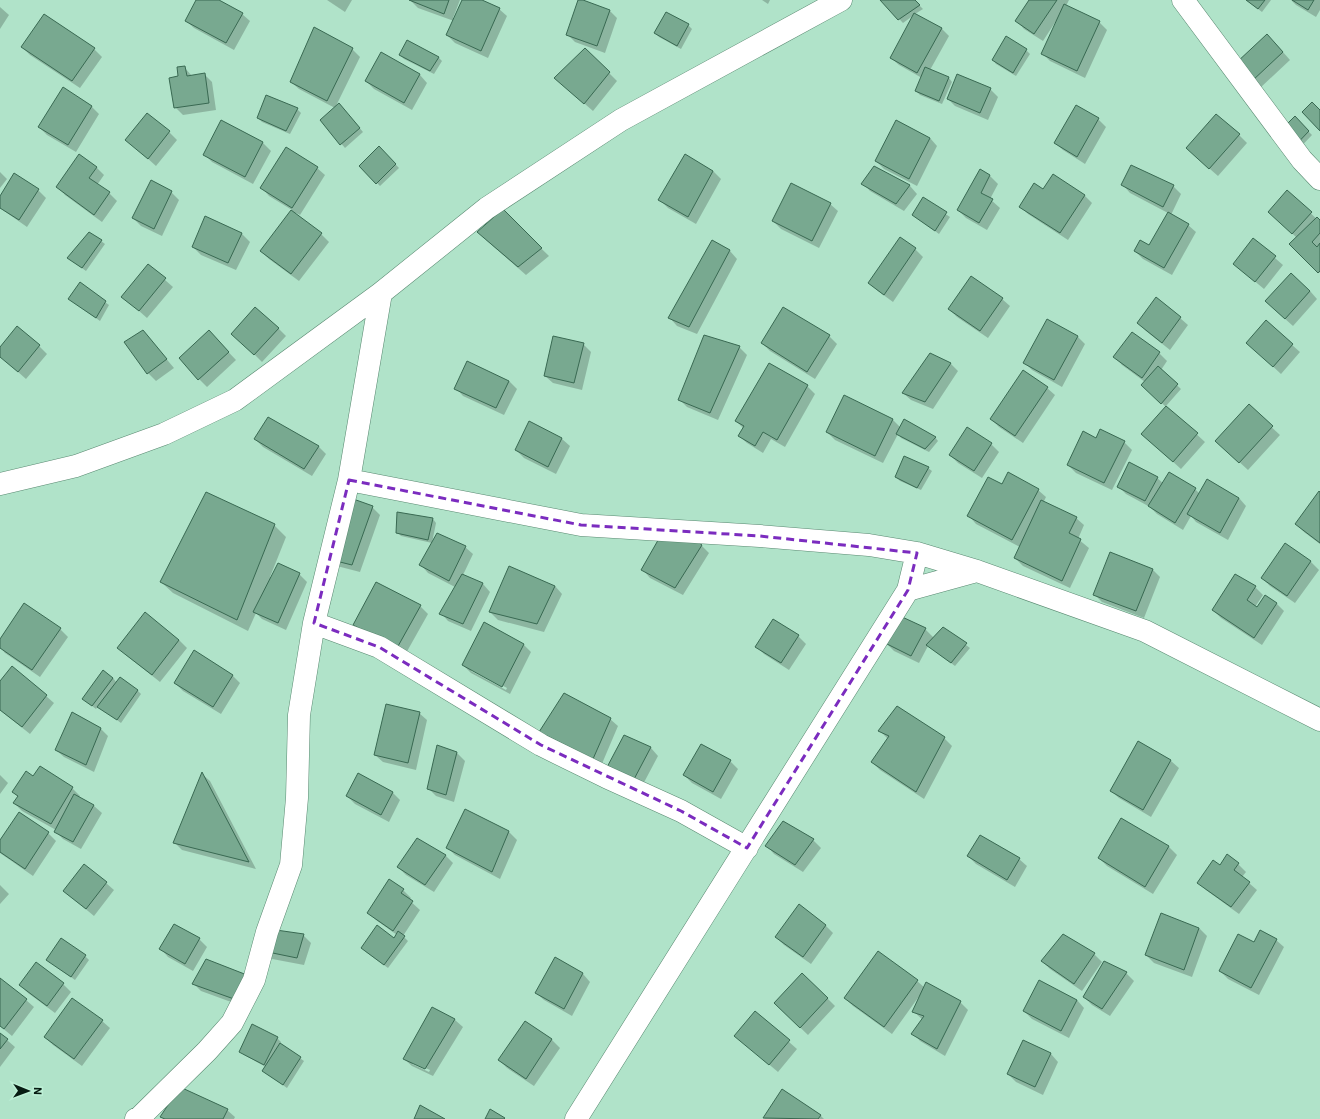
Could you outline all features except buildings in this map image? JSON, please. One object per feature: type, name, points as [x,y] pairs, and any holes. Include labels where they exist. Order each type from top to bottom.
[{"type":"street","points":[[0,484],[76,466],[164,434],[235,400],[381,292],[487,208],[621,120],[841,0]]},
{"type":"street","points":[[1183,0],[1302,160],[1320,179]]},
{"type":"street","points":[[138,1118],[207,1051],[232,1023],[254,980],[267,932],[291,865],[297,798],[299,715],[314,623],[349,480],[381,292]]},
{"type":"street","points":[[349,480],[581,525],[760,536],[869,545],[917,553],[977,571],[1145,631],[1320,720]]},
{"type":"street","points":[[576,1119],[908,590],[917,553]]},
{"type":"street","points":[[908,590],[977,571]]},
{"type":"street","points":[[314,623],[379,647],[541,745],[606,777],[681,811],[747,848]]},
{"type":"highlighted area","points":[[349,480],[581,525],[760,536],[917,553],[908,590],[747,848],[681,811],[541,745],[379,647],[314,623]]}]
